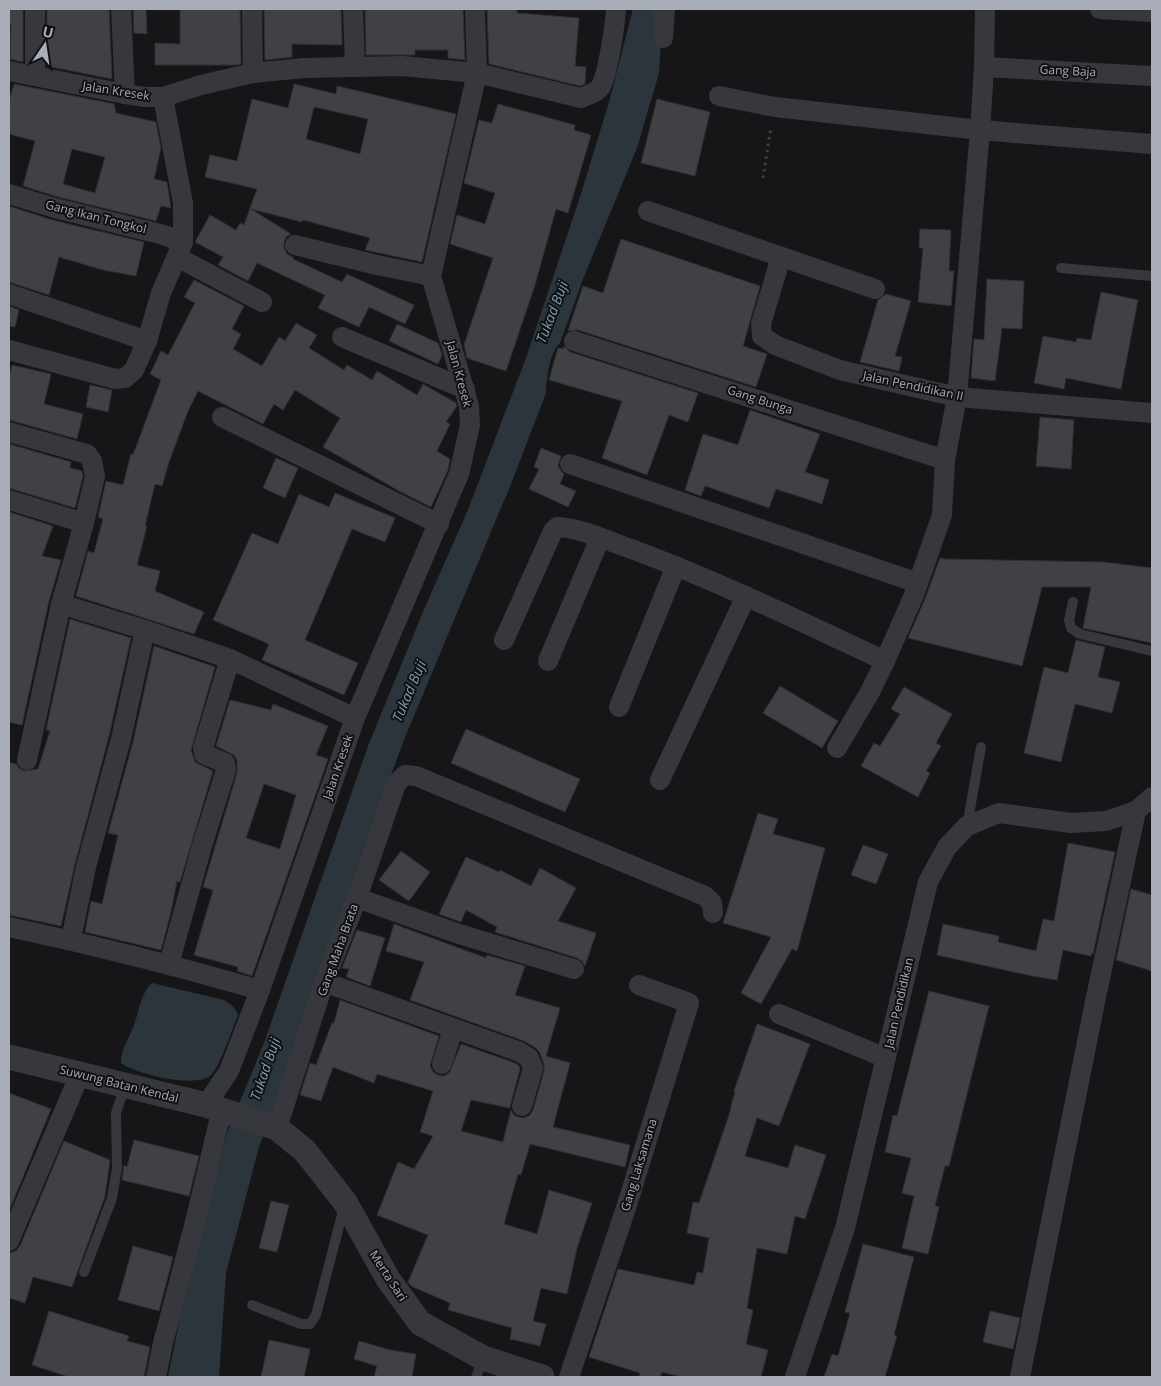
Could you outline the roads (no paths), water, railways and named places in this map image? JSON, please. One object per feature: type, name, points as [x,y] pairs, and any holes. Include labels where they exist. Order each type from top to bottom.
[{"type":"street","points":[[35,9],[35,76]]},
{"type":"street","points":[[121,9],[125,94]]},
{"type":"street","points":[[252,9],[253,73]]},
{"type":"street","points":[[353,9],[356,67]]},
{"type":"street","points":[[475,9],[477,73],[581,98],[591,94],[600,87],[608,60],[616,9]]},
{"type":"street","points":[[663,38],[665,9]]},
{"type":"street","points":[[837,748],[870,692],[884,661],[918,583],[942,515],[945,460],[957,397],[980,130],[985,9]]},
{"type":"street","points":[[1100,9],[1152,12]]},
{"type":"street","name":"Jalan Kresek","points":[[9,71],[145,97],[163,97],[201,85],[253,73],[304,68],[402,66],[477,73],[431,276],[469,406],[470,425],[459,474],[355,718],[260,990],[229,1071],[219,1108]]},
{"type":"street","name":"Gang Baja","points":[[984,66],[1152,76]]},
{"type":"street","points":[[719,96],[775,107],[980,130],[1152,144]]},
{"type":"street","points":[[9,350],[115,380],[125,378],[134,370],[147,341],[161,293],[180,249],[183,203],[163,97]]},
{"type":"street","name":"Gang Ikan Tongkol","points":[[9,194],[56,208],[164,234],[180,249],[262,302]]},
{"type":"street","points":[[648,211],[875,290]]},
{"type":"street","points":[[295,244],[377,265],[431,276]]},
{"type":"street","name":"Jalan Pendidikan II","points":[[781,258],[761,324],[762,336],[774,345],[840,370],[957,397],[1152,413]]},
{"type":"street","points":[[9,294],[147,341]]},
{"type":"street","points":[[342,337],[465,390]]},
{"type":"street","name":"Gang Bunga","points":[[574,341],[945,460]]},
{"type":"street","points":[[222,417],[439,524]]},
{"type":"street","points":[[9,432],[87,454],[92,461],[94,476],[84,523],[61,604],[27,760]]},
{"type":"street","points":[[570,464],[918,583]]},
{"type":"street","points":[[9,500],[84,523]]},
{"type":"street","points":[[504,640],[553,531],[557,526],[600,538],[676,566],[746,596],[884,661]]},
{"type":"street","points":[[548,661],[600,538]]},
{"type":"street","points":[[619,707],[676,566]]},
{"type":"street","points":[[660,780],[746,596]]},
{"type":"street","points":[[61,604],[145,630],[230,660],[355,718]]},
{"type":"street","points":[[71,939],[86,867],[121,739],[145,630]]},
{"type":"street","points":[[169,964],[202,846],[226,770],[225,763],[207,757],[204,754],[203,748],[230,660]]},
{"type":"street","name":"Gang Maha Brata","points":[[275,1127],[324,982],[357,898],[396,784],[405,775],[416,776],[705,896],[712,903],[713,912]]},
{"type":"street","name":"Jalan Pendidikan","points":[[795,1377],[845,1228],[928,882],[947,847],[967,826],[999,813],[1071,823],[1106,821],[1136,811],[1152,797]]},
{"type":"street","points":[[1020,1377],[1096,997],[1136,811]]},
{"type":"street","points":[[357,898],[456,933],[574,969]]},
{"type":"street","points":[[9,927],[71,939],[260,990]]},
{"type":"street","points":[[324,982],[520,1052],[529,1058],[533,1068],[522,1106]]},
{"type":"street","name":"Gang Laksamana","points":[[569,1377],[627,1205],[689,1003],[638,985]]},
{"type":"street","points":[[778,1014],[886,1058]]},
{"type":"street","points":[[442,1064],[453,1029]]},
{"type":"street","name":"Suwung Batan Kendal","points":[[9,1057],[219,1108],[275,1127]]},
{"type":"street","points":[[9,1241],[80,1074]]},
{"type":"street","points":[[156,1377],[163,1343],[195,1222],[219,1108]]},
{"type":"street","name":"Merta Sari","points":[[275,1127],[305,1151],[345,1202],[388,1279],[420,1323],[480,1367],[542,1377]]},
{"type":"lane","points":[[1060,268],[1152,276]]},
{"type":"lane","points":[[1073,602],[1068,620],[1071,628],[1080,634],[1152,651]]},
{"type":"lane","points":[[967,826],[980,747]]},
{"type":"lane","points":[[84,1272],[112,1198],[116,1168],[116,1113],[125,1085]]},
{"type":"lane","points":[[252,1305],[300,1324],[310,1324],[316,1315],[345,1202]]},
{"type":"water","name":"Tukad Buji","points":[[633,9],[663,9],[659,73],[637,148],[583,279],[560,343],[551,359],[546,393],[511,484],[406,735],[365,843],[319,982],[259,1147],[226,1273],[219,1377],[168,1377],[188,1278],[227,1133],[264,1043],[368,746],[422,614],[467,512],[526,358],[581,194],[609,102]]},
{"type":"water","points":[[152,983],[224,1000],[236,1010],[238,1015],[222,1055],[211,1075],[204,1079],[193,1081],[180,1080],[152,1075],[121,1063],[123,1050],[144,993]]}]
